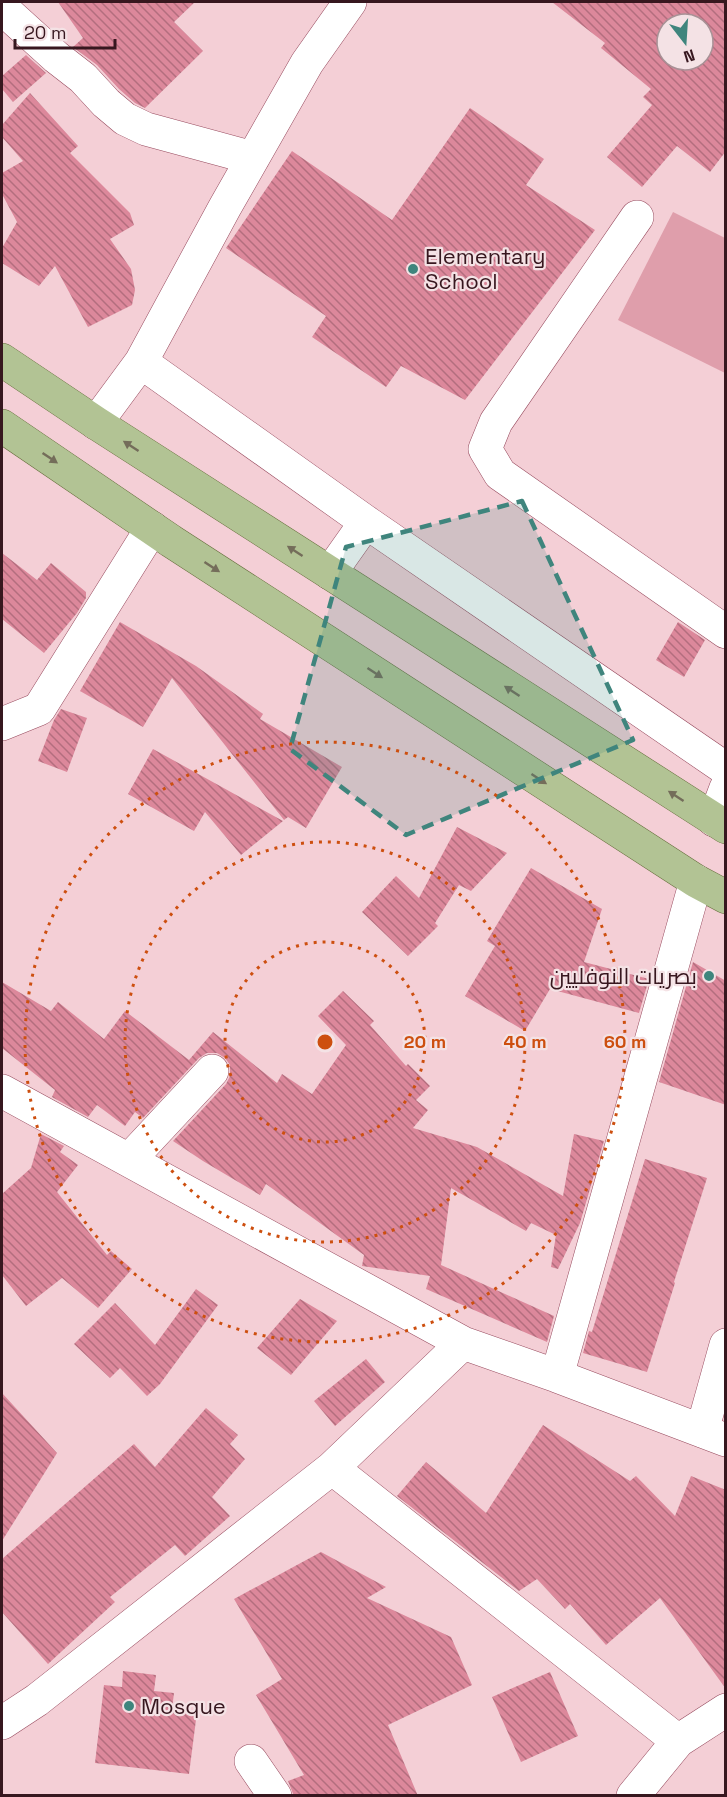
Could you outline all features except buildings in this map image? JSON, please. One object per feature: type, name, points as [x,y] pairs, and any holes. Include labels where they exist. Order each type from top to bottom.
[{"type":"main road","points":[[2,360],[96,423],[720,824]]},
{"type":"main road","points":[[2,426],[152,528],[696,881],[726,897]]},
{"type":"street","points":[[96,423],[141,362],[307,63],[350,2]]},
{"type":"street","points":[[2,8],[125,119],[164,135],[254,158]]},
{"type":"street","points":[[637,217],[496,422],[485,448],[500,474],[726,632]]},
{"type":"street","points":[[141,362],[366,522],[726,769]]},
{"type":"street","points":[[330,573],[366,522]]},
{"type":"street","points":[[2,724],[39,709],[152,528]]},
{"type":"street","points":[[720,824],[726,788]]},
{"type":"street","points":[[557,1376],[696,881]]},
{"type":"street","points":[[129,1160],[212,1071]]},
{"type":"street","points":[[2,1090],[463,1343],[714,1435],[726,1346]]},
{"type":"street","points":[[2,1724],[37,1700],[332,1468],[463,1343]]},
{"type":"street","points":[[332,1468],[678,1741]]},
{"type":"street","points":[[633,1796],[678,1741],[726,1710]]},
{"type":"street","points":[[251,1761],[275,1796]]},
{"type":"highlighted area","points":[[522,501],[633,740],[406,835],[290,749],[346,547]]},
{"type":"shaded area","points":[[673,212],[725,238],[725,373],[618,320]]},
{"type":"place","name":"Elementary School","points":[[413,269]]},
{"type":"place","name":"بصريات النوفليين","points":[[709,976]]},
{"type":"place","name":"Mosque","points":[[129,1706]]}]
